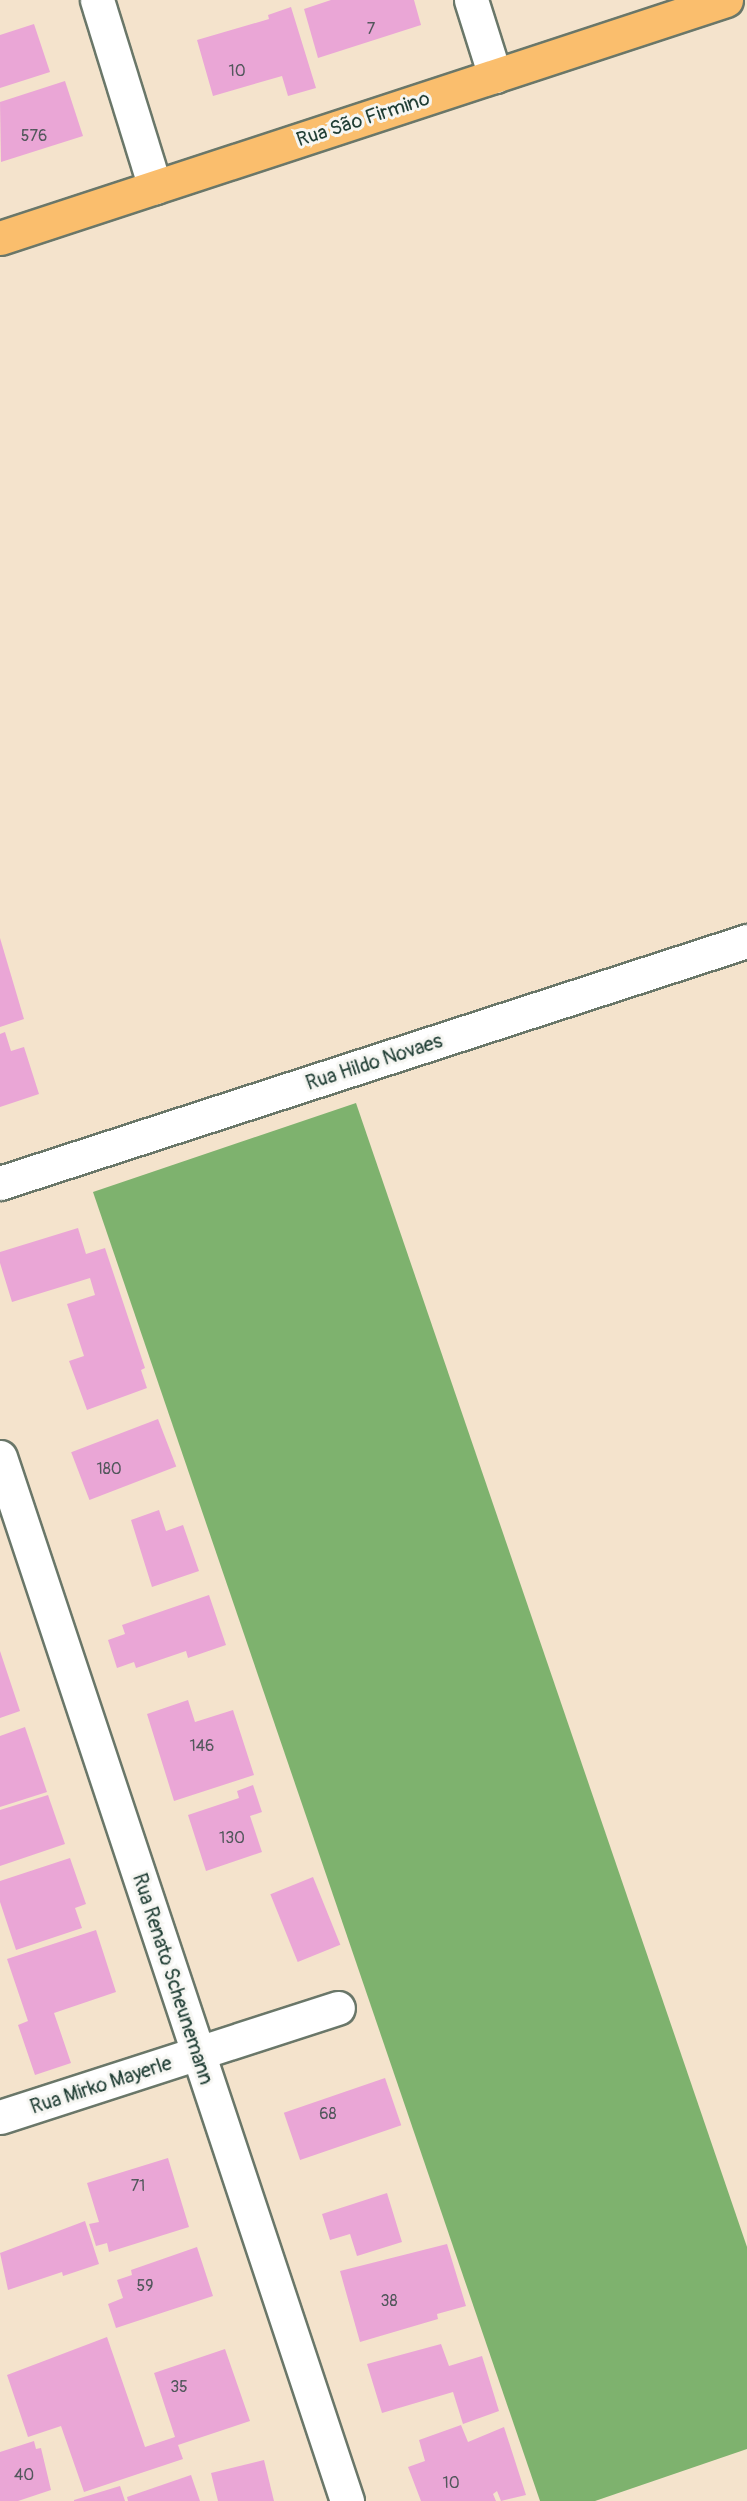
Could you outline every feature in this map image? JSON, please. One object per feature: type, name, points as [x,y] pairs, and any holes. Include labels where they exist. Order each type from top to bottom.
[{"type":"main road","name":"Rua São Firmino","points":[[0,238],[726,0]]},
{"type":"street","points":[[97,0],[155,187]]},
{"type":"street","points":[[471,0],[495,76]]},
{"type":"street","name":"Rua Hildo Novaes","points":[[0,1184],[747,940]]},
{"type":"street","name":"Rua Renato Scheunemann","points":[[0,1457],[347,2501]]},
{"type":"street","name":"Rua Mirko Mayerle","points":[[0,2117],[338,2008]]},
{"type":"green space","points":[[356,1103],[747,2247],[747,2449],[595,2501],[540,2501],[93,1192]]},
{"type":"building","points":[[331,0],[414,0],[421,25],[318,58],[304,9]]},
{"type":"building","points":[[291,7],[316,88],[288,96],[282,76],[213,96],[197,40],[269,19],[268,15]]},
{"type":"building","points":[[34,24],[50,72],[0,88],[0,35]]},
{"type":"building","points":[[65,81],[83,136],[1,162],[0,102]]},
{"type":"building","points":[[0,938],[24,1019],[0,1027]]},
{"type":"building","points":[[5,1032],[11,1051],[24,1047],[39,1094],[0,1107],[0,1034]]},
{"type":"building","points":[[78,1228],[86,1254],[105,1248],[145,1368],[141,1370],[147,1388],[87,1410],[69,1361],[84,1356],[67,1304],[95,1295],[90,1278],[12,1302],[0,1263],[0,1252]]},
{"type":"building","points":[[158,1419],[176,1467],[89,1500],[71,1452]]},
{"type":"building","points":[[159,1510],[166,1531],[183,1525],[199,1571],[152,1587],[131,1520]]},
{"type":"building","points":[[209,1595],[226,1645],[188,1658],[186,1651],[136,1668],[134,1662],[117,1668],[108,1640],[125,1634],[122,1625]]},
{"type":"building","points":[[0,1651],[20,1711],[0,1718]]},
{"type":"building","points":[[188,1700],[195,1722],[233,1710],[254,1775],[174,1801],[147,1714]]},
{"type":"building","points":[[25,1727],[47,1792],[0,1807],[0,1736]]},
{"type":"building","points":[[253,1785],[262,1812],[250,1816],[262,1852],[206,1871],[188,1815],[239,1798],[237,1791]]},
{"type":"building","points":[[48,1795],[65,1844],[0,1866],[0,1810]]},
{"type":"building","points":[[70,1858],[86,1904],[75,1908],[82,1928],[16,1950],[0,1902],[0,1881]]},
{"type":"building","points":[[313,1877],[340,1945],[298,1962],[270,1894]]},
{"type":"building","points":[[96,1930],[116,1992],[54,2013],[71,2063],[35,2075],[18,2025],[28,2021],[7,1959]]},
{"type":"building","points":[[385,2078],[401,2125],[300,2160],[284,2113]]},
{"type":"building","points":[[168,2158],[189,2227],[109,2252],[107,2243],[96,2246],[89,2224],[99,2222],[87,2183]]},
{"type":"building","points":[[387,2193],[402,2242],[357,2256],[350,2234],[330,2240],[322,2214]]},
{"type":"building","points":[[85,2221],[99,2264],[63,2276],[62,2272],[8,2290],[0,2253]]},
{"type":"building","points":[[447,2244],[466,2306],[437,2314],[438,2319],[360,2342],[340,2271]]},
{"type":"building","points":[[197,2247],[213,2296],[116,2328],[108,2304],[123,2298],[117,2280],[132,2275],[131,2270]]},
{"type":"building","points":[[107,2337],[145,2447],[175,2437],[154,2373],[225,2349],[250,2421],[178,2445],[183,2459],[84,2492],[61,2426],[28,2437],[7,2375]]},
{"type":"building","points":[[441,2344],[449,2366],[482,2356],[499,2411],[463,2424],[453,2392],[382,2413],[367,2364]]},
{"type":"building","points":[[461,2425],[468,2442],[504,2427],[526,2495],[501,2501],[497,2491],[493,2494],[496,2501],[421,2501],[408,2467],[425,2461],[419,2440]]},
{"type":"building","points":[[34,2441],[36,2449],[41,2448],[51,2490],[18,2501],[0,2501],[0,2452]]},
{"type":"building","points":[[264,2460],[274,2501],[218,2501],[211,2473]]},
{"type":"building","points":[[191,2475],[200,2501],[128,2501],[127,2497]]},
{"type":"building","points":[[120,2486],[125,2501],[74,2501],[74,2500]]}]
